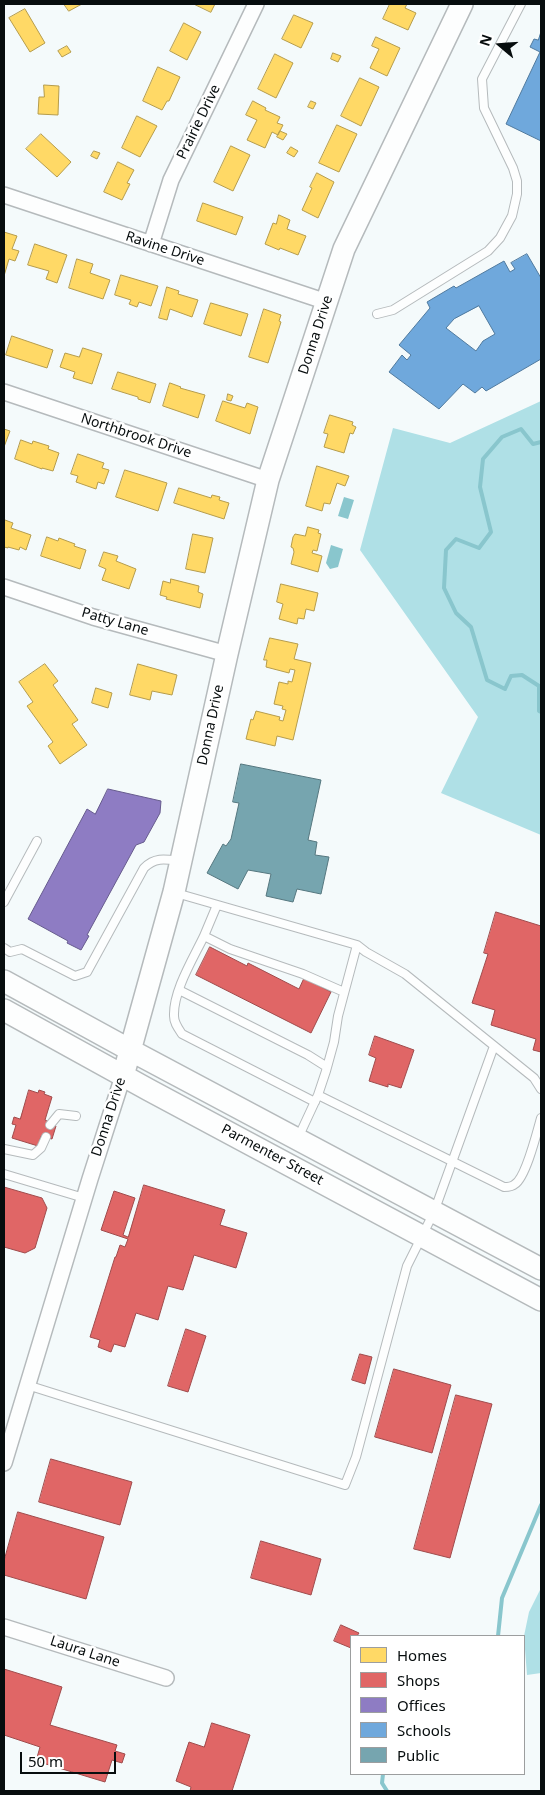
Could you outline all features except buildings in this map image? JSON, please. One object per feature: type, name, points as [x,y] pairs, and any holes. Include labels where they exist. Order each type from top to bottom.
[{"type":"street","name":"Prairie Drive","points":[[151,244],[171,180],[256,4]]},
{"type":"street","name":"Donna Drive","points":[[4,1463],[123,1076],[174,892],[268,480],[344,249],[462,4]]},
{"type":"street","name":"Ravine Drive","points":[[4,195],[327,302]]},
{"type":"street","name":"Northbrook Drive","points":[[4,392],[268,480]]},
{"type":"street","name":"Patty Lane","points":[[4,587],[93,617],[227,654]]},
{"type":"street","name":"Parmenter Street","points":[[4,981],[541,1269]]},
{"type":"street","name":"Parmenter Street","points":[[4,1010],[123,1076],[541,1300]]},
{"type":"street","name":"Laura Lane","points":[[4,1627],[166,1678]]},
{"type":"lane","points":[[377,314],[393,310],[488,251],[500,238],[512,216],[517,194],[517,182],[513,168],[484,108],[482,79],[520,4]]},
{"type":"lane","points":[[4,902],[37,841]]},
{"type":"lane","points":[[4,948],[10,952],[22,949],[75,976],[88,972],[144,868],[154,860],[181,861]]},
{"type":"lane","points":[[174,892],[357,945],[405,974],[534,1078],[541,1089]]},
{"type":"lane","points":[[217,905],[178,990],[174,1015],[176,1025],[182,1034],[504,1187],[517,1183],[524,1171],[541,1118]]},
{"type":"lane","points":[[204,936],[230,949],[303,974],[344,992]]},
{"type":"lane","points":[[297,1138],[316,1099],[327,1067],[357,945]]},
{"type":"lane","points":[[178,990],[308,1055],[327,1067]]},
{"type":"lane","points":[[27,1384],[345,1484],[356,1457],[407,1266],[434,1212],[494,1046]]},
{"type":"lane","points":[[50,1125],[59,1114],[76,1116]]},
{"type":"lane","points":[[4,1148],[33,1155],[41,1148],[46,1138]]},
{"type":"lane","points":[[4,1174],[84,1198]]},
{"type":"shaded area","points":[[541,401],[541,835],[441,793],[478,717],[360,550],[393,428],[450,443]]},
{"type":"shaded area","points":[[344,497],[354,500],[348,519],[338,516]]},
{"type":"shaded area","points":[[331,545],[343,549],[338,567],[330,569],[326,563]]},
{"type":"shaded area","points":[[541,1588],[541,1673],[527,1675],[524,1635],[529,1612]]},
{"type":"waterway","points":[[541,442],[533,444],[521,429],[502,437],[483,459],[480,487],[491,532],[479,548],[456,539],[446,550],[444,588],[456,613],[471,627],[487,680],[505,689],[511,676],[522,675],[539,686],[539,711],[541,712]]},
{"type":"waterway","points":[[498,1635],[502,1598],[541,1505]]},
{"type":"waterway","points":[[383,1775],[382,1783],[387,1791]]}]
